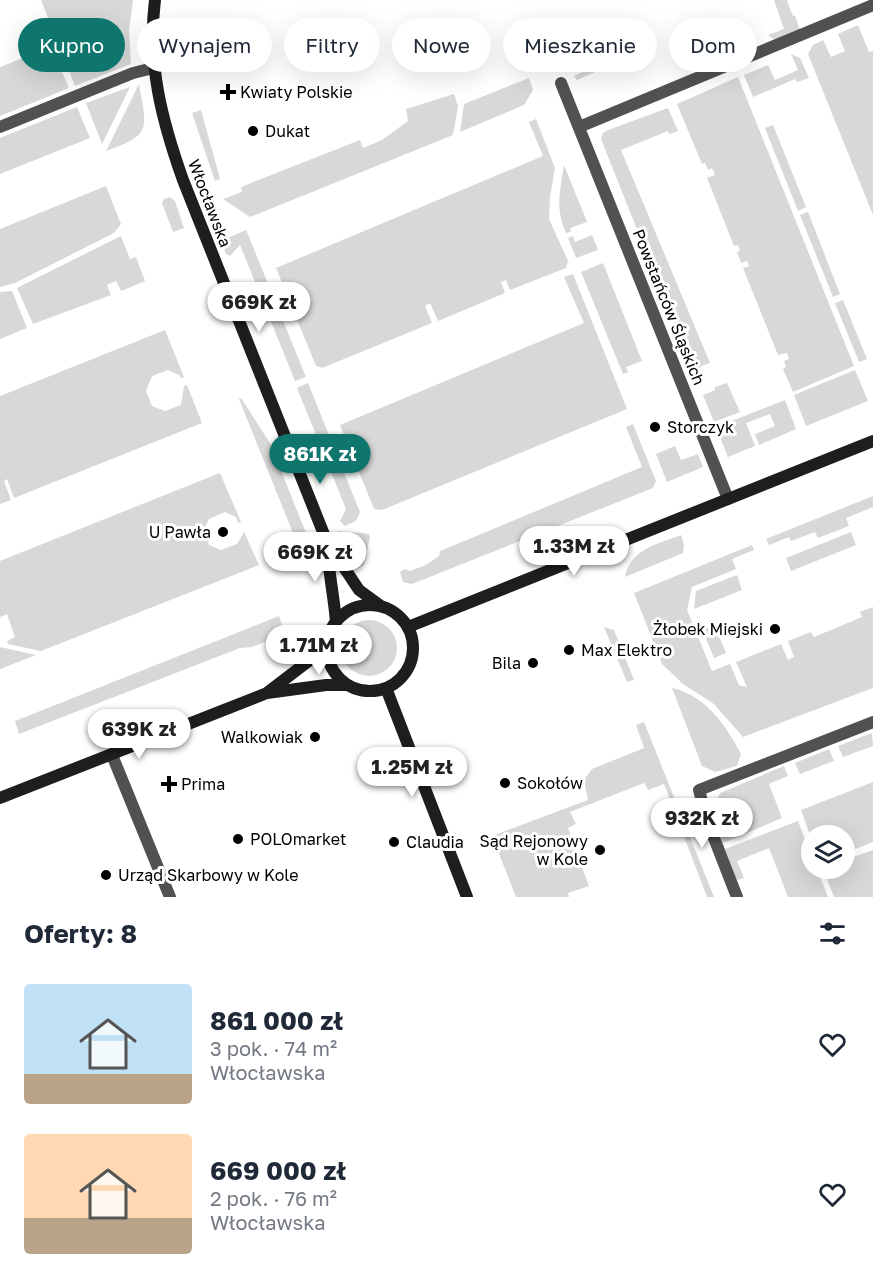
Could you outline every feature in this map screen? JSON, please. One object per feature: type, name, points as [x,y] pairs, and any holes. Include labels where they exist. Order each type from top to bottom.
[{"type":"street","name":"Włocławska","points":[[153,18],[155,0]]},
{"type":"street","points":[[579,127],[873,5]]},
{"type":"street","points":[[0,127],[137,72]]},
{"type":"street","name":"Włocławska","points":[[154,72],[163,119],[183,180],[327,542],[358,590],[381,606]]},
{"type":"street","name":"Powstańców Śląskich","points":[[561,83],[728,499]]},
{"type":"street","points":[[408,627],[873,441]]},
{"type":"street","name":"Włocławska","points":[[327,542],[336,622]]},
{"type":"street","points":[[370,605],[381,606],[392,610],[408,627],[414,647],[409,668],[403,676],[386,688],[373,691],[360,690],[347,685],[332,669],[327,647],[331,630],[336,622],[351,609],[370,605]]},
{"type":"street","points":[[267,693],[327,647]]},
{"type":"street","points":[[1,795],[267,693],[326,685],[347,685]]},
{"type":"street","points":[[386,688],[467,897]]},
{"type":"street","points":[[737,897],[707,820],[699,790],[873,722]]},
{"type":"street","points":[[112,754],[170,897]]},
{"type":"shaded area","points":[[41,0],[133,0],[129,31],[131,64],[125,66],[125,18],[48,18]]},
{"type":"shaded area","points":[[774,0],[788,0],[800,30],[775,40],[768,35],[784,29]]},
{"type":"shaded area","points":[[858,25],[869,52],[873,51],[873,215],[808,54],[813,45],[823,40],[831,57],[845,51],[838,34]]},
{"type":"shaded area","points":[[791,54],[800,58],[809,78],[797,82],[795,79],[753,97],[744,75],[757,72],[757,70],[768,65],[775,80],[798,70]]},
{"type":"shaded area","points":[[18,60],[18,72],[62,72],[69,88],[0,116],[0,67]]},
{"type":"shaded area","points":[[69,72],[111,72],[75,86]]},
{"type":"shaded area","points":[[583,72],[595,72],[577,80],[574,76]]},
{"type":"shaded area","points":[[738,77],[854,366],[793,392],[783,369],[786,367],[784,361],[789,359],[787,353],[778,355],[743,268],[749,266],[747,261],[741,263],[737,252],[740,251],[738,245],[734,246],[707,178],[715,175],[712,168],[708,170],[705,163],[702,164],[677,104]]},
{"type":"shaded area","points":[[529,78],[533,90],[524,105],[460,132],[464,104]]},
{"type":"shaded area","points":[[139,84],[144,111],[143,128],[132,140],[106,151]]},
{"type":"shaded area","points":[[130,87],[102,144],[86,103]]},
{"type":"shaded area","points":[[454,94],[458,106],[453,135],[250,217],[223,199],[242,192],[241,187],[360,140],[363,148],[382,140],[408,121],[406,109]]},
{"type":"shaded area","points":[[77,107],[90,138],[0,174],[0,138]]},
{"type":"shaded area","points":[[668,108],[678,131],[669,134],[668,131],[621,150],[710,363],[701,366],[696,378],[601,139],[603,133],[608,130]]},
{"type":"shaded area","points":[[201,110],[220,179],[215,181],[192,113]]},
{"type":"shaded area","points":[[536,119],[555,168],[549,219],[568,261],[566,268],[510,290],[506,280],[501,282],[505,293],[438,321],[430,303],[425,306],[432,323],[322,368],[316,366],[276,268],[543,156],[529,122]]},
{"type":"shaded area","points":[[773,125],[806,207],[798,211],[765,128]]},
{"type":"shaded area","points":[[564,165],[587,222],[570,228],[571,232],[566,233],[559,207]]},
{"type":"shaded area","points":[[106,186],[121,224],[114,233],[15,283],[0,287],[0,229]]},
{"type":"shaded area","points":[[170,197],[175,201],[184,228],[173,232],[162,203],[164,199]]},
{"type":"shaded area","points":[[808,212],[840,294],[833,297],[800,215]]},
{"type":"shaded area","points":[[246,230],[306,377],[295,381],[240,245],[230,256],[226,254],[221,241]]},
{"type":"shaded area","points":[[592,235],[598,250],[576,258],[568,238],[573,236],[575,242]]},
{"type":"shaded area","points":[[121,236],[130,259],[136,257],[145,281],[121,291],[116,281],[107,285],[111,295],[33,324],[17,288]]},
{"type":"shaded area","points":[[603,263],[642,361],[626,367],[628,372],[623,374],[581,272]]},
{"type":"shaded area","points":[[573,274],[627,409],[382,510],[374,509],[340,425],[584,323],[564,277]]},
{"type":"shaded area","points":[[12,291],[27,328],[0,339],[0,292]]},
{"type":"shaded area","points":[[843,300],[867,359],[859,362],[835,303]]},
{"type":"shaded area","points":[[165,330],[184,377],[181,378],[168,370],[152,376],[146,391],[152,406],[165,411],[181,405],[184,386],[187,385],[202,423],[14,498],[7,479],[4,481],[11,500],[0,504],[0,396]]},
{"type":"shaded area","points":[[855,370],[868,401],[806,426],[794,395]]},
{"type":"shaded area","points":[[308,383],[360,512],[356,521],[345,526],[340,521],[346,509],[297,388]]},
{"type":"shaded area","points":[[727,383],[740,412],[714,422],[703,395]]},
{"type":"shaded area","points":[[241,398],[270,443],[312,548],[310,556],[306,557],[301,553],[239,399]]},
{"type":"shaded area","points":[[785,400],[796,429],[759,445],[755,434],[775,426],[770,414],[746,423],[755,446],[728,457],[716,427]]},
{"type":"shaded area","points":[[633,424],[656,481],[653,488],[412,584],[403,582],[400,572],[426,565],[439,556],[440,551],[642,467],[626,427]]},
{"type":"shaded area","points":[[675,446],[681,460],[698,454],[703,467],[667,482],[656,454]]},
{"type":"shaded area","points":[[220,473],[241,522],[238,523],[236,517],[225,512],[209,519],[204,529],[209,545],[221,550],[237,544],[244,532],[259,565],[41,651],[8,644],[7,641],[15,637],[7,614],[0,617],[0,561]]},
{"type":"shaded area","points":[[873,496],[873,507],[846,518],[849,526],[818,538],[815,532],[791,541],[789,537],[769,545],[766,539]]},
{"type":"shaded area","points":[[338,531],[369,534],[364,565],[354,570]]},
{"type":"shaded area","points":[[851,532],[856,545],[791,571],[786,558]]},
{"type":"shaded area","points":[[681,535],[684,545],[683,553],[625,577],[628,568],[639,554],[654,545]]},
{"type":"shaded area","points":[[752,545],[754,550],[732,559],[736,569],[692,587],[687,610],[712,671],[730,664],[739,685],[747,687],[736,662],[781,644],[788,660],[794,657],[788,641],[811,632],[814,637],[862,617],[860,612],[873,607],[873,688],[743,737],[714,704],[683,684],[662,664],[634,593]]},
{"type":"shaded area","points":[[737,575],[742,590],[694,609],[696,591]]},
{"type":"shaded area","points":[[279,616],[285,634],[252,647],[240,648],[19,734],[15,721]]},
{"type":"shaded area","points":[[369,620],[380,622],[389,628],[395,637],[397,648],[395,659],[389,668],[380,674],[369,676],[358,674],[349,668],[343,659],[341,648],[343,637],[349,628],[358,622]]},
{"type":"shaded area","points":[[713,625],[726,653],[714,658],[702,629]]},
{"type":"shaded area","points":[[604,627],[614,630],[634,680],[627,682]]},
{"type":"shaded area","points":[[0,647],[36,655],[0,669]]},
{"type":"shaded area","points":[[672,688],[695,697],[721,722],[741,754],[737,766],[715,772],[702,766]]},
{"type":"shaded area","points":[[644,722],[714,897],[707,897],[664,784],[648,790],[644,783],[570,812],[576,824],[568,828],[589,886],[568,893],[569,897],[516,897],[492,836],[588,800],[584,780],[592,769],[644,748],[636,725]]},
{"type":"shaded area","points":[[872,733],[873,746],[843,757],[838,746]]},
{"type":"shaded area","points":[[829,749],[834,761],[800,774],[795,763]]},
{"type":"shaded area","points":[[784,766],[788,776],[769,784],[782,818],[723,843],[712,810],[720,793]]},
{"type":"shaded area","points":[[873,782],[873,842],[855,849],[855,825],[806,825],[801,810]]},
{"type":"shaded area","points":[[798,821],[801,829],[801,879],[821,879],[828,897],[788,897],[769,848],[737,861],[744,878],[737,880],[725,849]]},
{"type":"shaded area","points":[[873,850],[873,897],[834,897],[827,879],[855,879],[855,856]]},
{"type":"place","name":"Kwiaty Polskie","points":[[228,92]]},
{"type":"place","name":"Dukat","points":[[253,131]]},
{"type":"place","name":"Storczyk","points":[[655,427]]},
{"type":"place","name":"U Pawła","points":[[223,532]]},
{"type":"place","name":"Żłobek Miejski","points":[[775,629]]},
{"type":"place","name":"Max Elektro","points":[[569,650]]},
{"type":"place","name":"Bila","points":[[533,663]]},
{"type":"place","name":"Walkowiak","points":[[315,737]]},
{"type":"place","name":"Sokołów","points":[[505,783]]},
{"type":"place","name":"Prima","points":[[169,784]]},
{"type":"place","name":"POLOmarket","points":[[238,839]]},
{"type":"place","name":"Claudia","points":[[394,842]]},
{"type":"place","name":"Sąd Rejonowy w Kole","points":[[600,850]]},
{"type":"place","name":"Urząd Skarbowy w Kole","points":[[106,875]]}]
